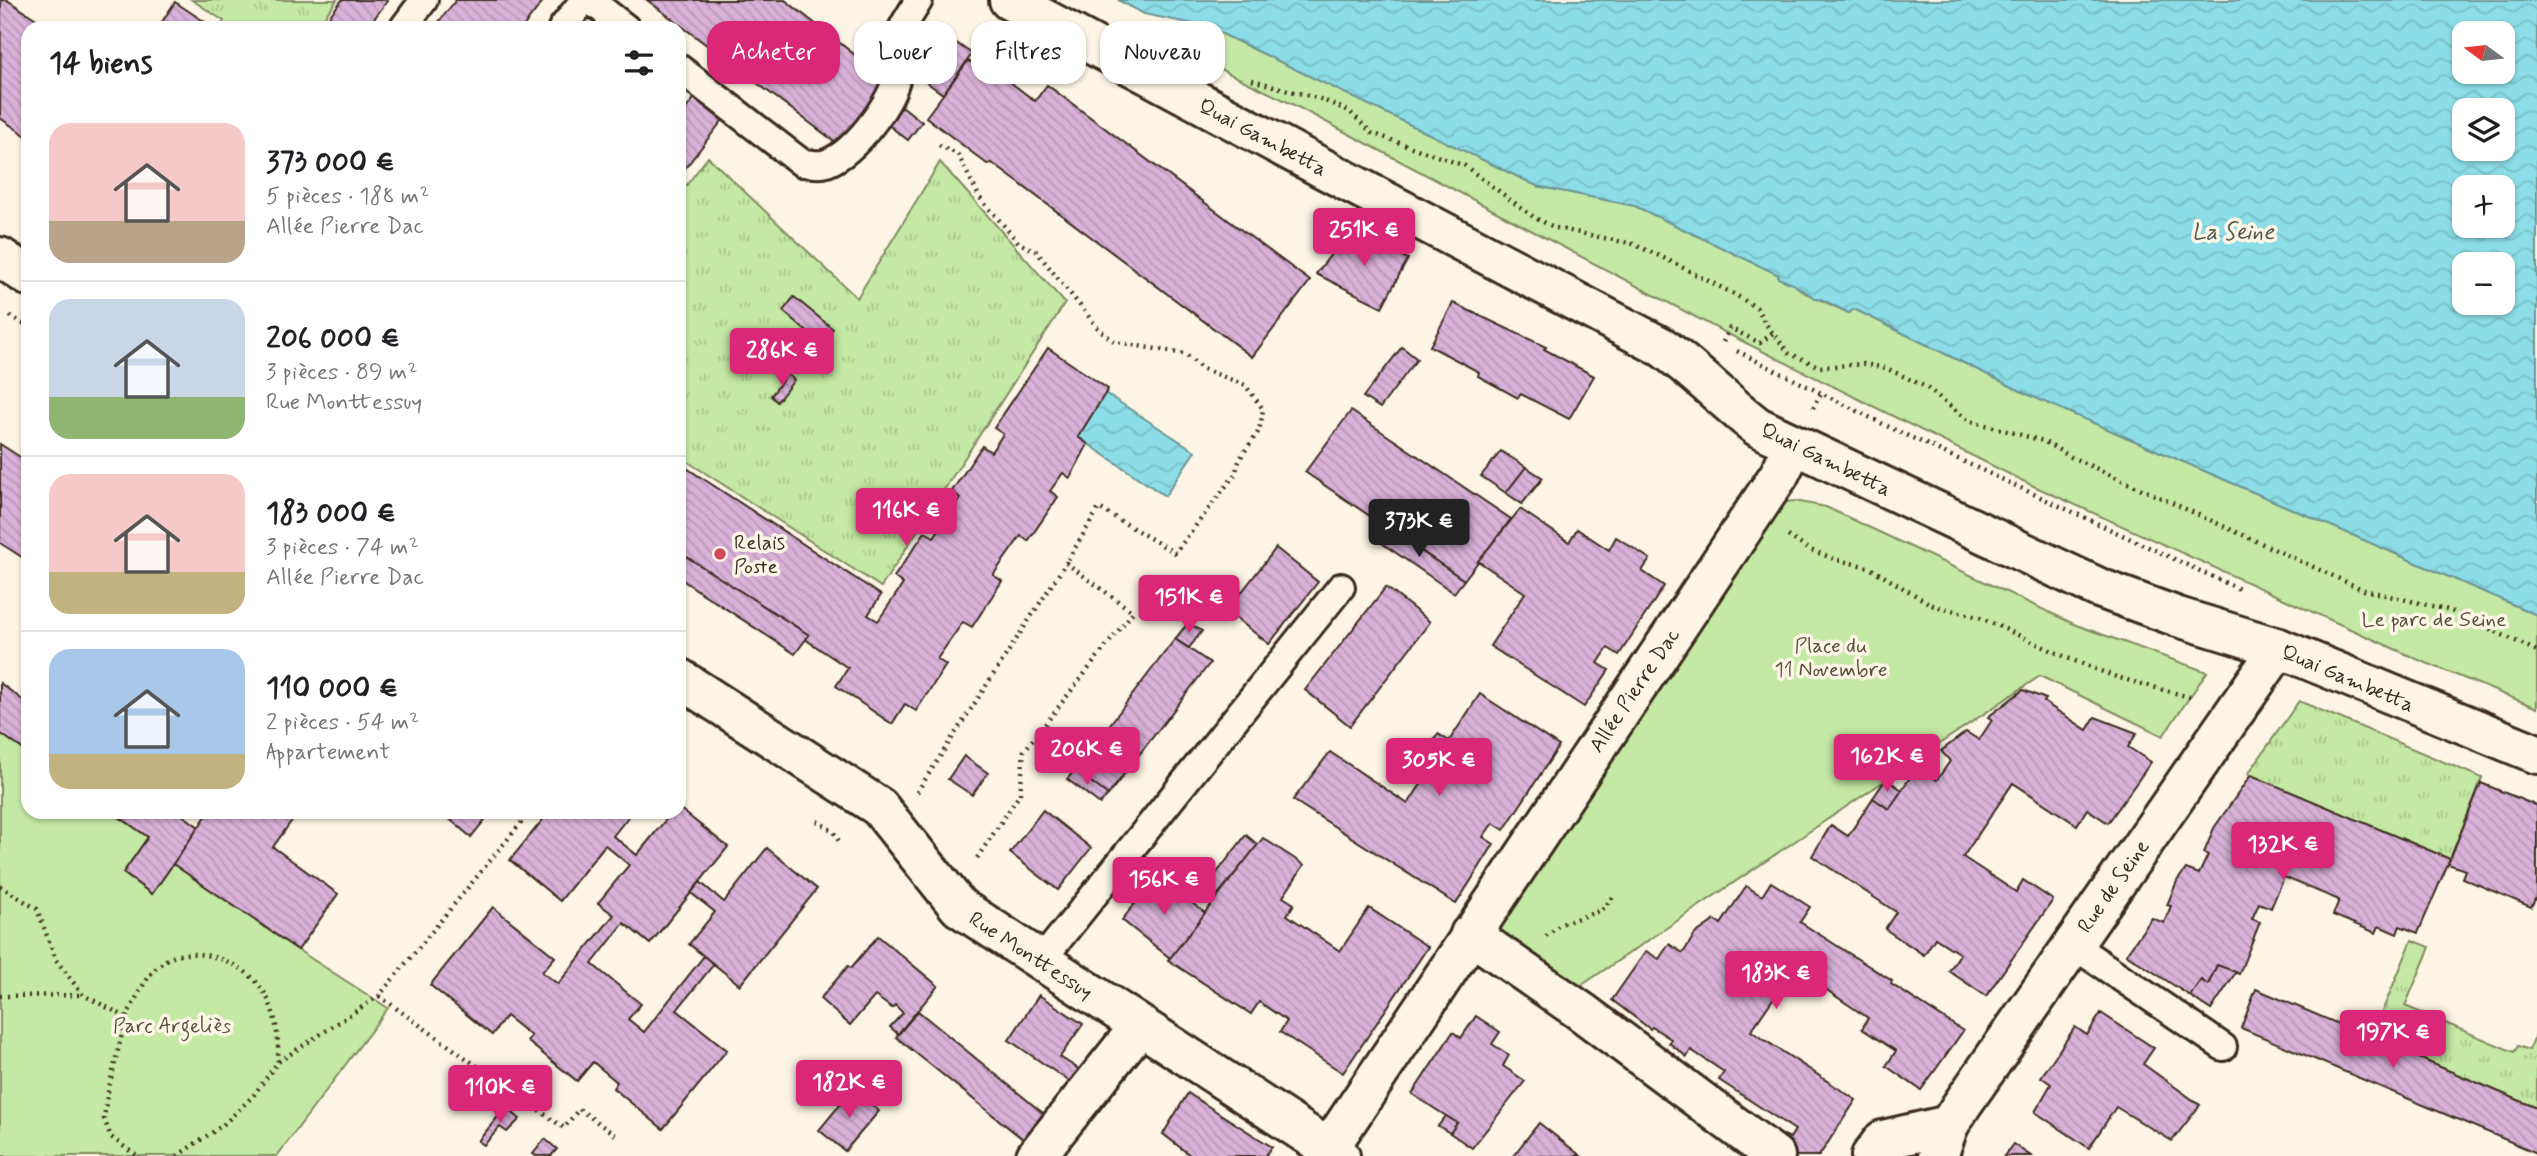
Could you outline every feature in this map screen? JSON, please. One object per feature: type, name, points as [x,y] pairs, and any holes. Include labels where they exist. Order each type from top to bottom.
[{"type":"main road","name":"Quai Gambetta","points":[[1009,0],[1662,347],[1692,368],[1725,402],[1758,427],[1794,445],[2099,588],[2178,617],[2279,648],[2537,754]]},
{"type":"main road","points":[[0,257],[21,271]]},
{"type":"main road","name":"Allée Pierre Dac","points":[[1334,1152],[1470,934],[1779,475],[1794,445]]},
{"type":"main road","name":"Rue de Seine","points":[[1871,1156],[1883,1140],[1944,1140],[2073,945],[2279,648]]},
{"type":"main road","name":"Rue Monttessuy","points":[[686,683],[879,807],[959,907],[1334,1152]]},
{"type":"main road","points":[[1470,934],[1582,1012],[1775,1156]]},
{"type":"main road","points":[[1036,1156],[1140,1026]]},
{"type":"lane","points":[[408,21],[424,0]]},
{"type":"lane","points":[[568,21],[584,0]]},
{"type":"lane","points":[[590,0],[617,21]]},
{"type":"lane","points":[[686,76],[802,163],[822,164],[841,156],[859,139],[887,100],[896,77],[896,43],[919,0]]},
{"type":"lane","points":[[1041,961],[1341,587]]},
{"type":"lane","points":[[2073,945],[2223,1047]]},
{"type":"path","points":[[1248,79],[1320,99],[1349,111],[1372,133],[1465,166],[1535,218],[1556,228],[1633,244],[1664,258],[1757,308],[1789,353],[1820,367],[1864,364],[1886,368],[1906,376],[1942,398],[1968,420],[2043,441],[2071,457],[2364,590],[2449,610],[2537,651]]},
{"type":"path","points":[[892,822],[922,786],[1099,508],[1175,553],[1236,473],[1244,450],[1259,430],[1264,409],[1245,385],[1201,368],[1185,354],[1115,342],[1098,328],[1036,251],[1019,243],[981,198],[958,155],[939,145]]},
{"type":"path","points":[[1773,333],[1760,343],[1730,328],[1722,343],[1891,428],[2241,590]]},
{"type":"path","points":[[1751,515],[1808,549],[1834,559],[1868,567],[1932,605],[1979,617],[2116,677],[2197,699]]},
{"type":"path","points":[[951,897],[1020,794],[1024,751],[1133,612],[1066,563]]},
{"type":"path","points":[[177,1156],[223,1125],[253,1096],[278,1062],[379,996],[524,819]]},
{"type":"path","points":[[0,886],[37,909],[56,960],[83,995],[126,1017]]},
{"type":"path","points":[[1519,968],[1545,937],[1561,924],[1602,910],[1615,895]]},
{"type":"path","points":[[137,1156],[111,1137],[104,1119],[107,1096],[126,1017],[150,975],[164,961],[181,954],[201,953],[222,960],[248,974],[260,985],[279,1035],[278,1062]]},
{"type":"path","points":[[0,996],[83,995]]},
{"type":"path","points":[[379,996],[564,1128],[579,1109],[615,1135]]},
{"type":"green space","points":[[192,0],[337,0],[321,21],[224,21]]},
{"type":"green space","name":"Le parc de Seine","points":[[1225,35],[1537,186],[1635,206],[1779,275],[1778,278],[1805,293],[1849,313],[1854,309],[2029,395],[2537,615],[2537,708],[2419,660],[2027,483],[1722,331],[1292,104],[1225,72]]},
{"type":"green space","points":[[708,157],[857,298],[940,162],[1065,303],[881,587],[686,461],[686,186]]},
{"type":"green space","name":"Place du 11 Novembre","points":[[1795,501],[1826,507],[2076,625],[2207,672],[2163,736],[2040,676],[1579,987],[1495,927],[1773,511],[1786,502]]},
{"type":"green space","points":[[2299,701],[2482,778],[2450,859],[2248,774]]},
{"type":"green space","name":"Parc Argeliès","points":[[0,733],[21,748],[21,819],[122,819],[148,837],[123,873],[152,894],[173,864],[388,1008],[277,1156],[0,1156]]},
{"type":"green space","points":[[2412,940],[2430,947],[2405,1006],[2514,1052],[2518,1046],[2529,1050],[2537,1032],[2537,1108],[2371,1038]]},
{"type":"water","name":"La Seine","points":[[1118,0],[2537,0],[2537,615],[2029,395],[1854,309],[1849,313],[1818,300],[1778,278],[1779,275],[1635,206],[1537,186],[1225,35],[1225,21],[1178,21],[1144,14]]},
{"type":"water","points":[[1105,393],[1195,451],[1165,496],[1078,437]]},
{"type":"building","points":[[1,0],[7,0],[39,21],[21,21],[21,132],[0,118]]},
{"type":"building","points":[[342,0],[388,0],[372,21],[326,21]]},
{"type":"building","points":[[456,0],[544,0],[528,21],[440,21]]},
{"type":"building","points":[[647,0],[785,0],[812,21],[707,21],[707,45],[686,29],[686,21],[675,21]]},
{"type":"building","points":[[175,2],[204,21],[163,21]]},
{"type":"building","points":[[840,43],[854,54],[854,84],[884,84],[838,144],[758,84],[840,84]]},
{"type":"building","points":[[957,43],[971,55],[957,75]]},
{"type":"building","points":[[968,61],[971,62],[971,84],[1013,84],[1035,101],[1047,85],[1310,281],[1252,357],[926,117],[951,84],[957,84],[957,76]]},
{"type":"building","points":[[929,84],[950,84],[943,94]]},
{"type":"building","points":[[696,96],[725,117],[686,167],[686,109]]},
{"type":"building","points":[[902,106],[922,122],[908,140],[887,124]]},
{"type":"building","points":[[1350,229],[1408,259],[1382,307],[1316,274]]},
{"type":"building","points":[[794,297],[833,329],[821,344],[783,311]]},
{"type":"building","points":[[1453,303],[1546,347],[1544,349],[1594,376],[1569,419],[1521,394],[1518,398],[1478,376],[1479,372],[1430,346]]},
{"type":"building","points":[[1402,347],[1417,359],[1380,408],[1363,397]]},
{"type":"building","points":[[1048,348],[1108,389],[1078,437],[1088,444],[1070,478],[1063,473],[1050,491],[1058,497],[1028,541],[1021,536],[993,575],[1002,581],[972,627],[963,622],[937,659],[946,665],[916,711],[905,704],[892,724],[836,686],[848,668],[805,639],[809,635],[686,556],[686,468],[881,595],[868,615],[878,621],[903,584],[894,577],[925,532],[934,537],[960,498],[952,491],[982,446],[991,452],[1003,434],[994,428]]},
{"type":"building","points":[[787,374],[794,380],[777,402],[771,396]]},
{"type":"building","points":[[1351,411],[1511,519],[1464,580],[1305,472]]},
{"type":"building","points":[[0,444],[21,458],[21,556],[0,543]]},
{"type":"building","points":[[1501,451],[1526,467],[1506,493],[1481,476]]},
{"type":"building","points":[[1526,467],[1543,478],[1522,504],[1506,493]]},
{"type":"building","points":[[1520,509],[1569,542],[1577,529],[1609,550],[1616,537],[1650,559],[1642,571],[1664,586],[1619,655],[1608,648],[1598,663],[1609,670],[1584,707],[1490,646],[1525,593],[1478,561]]},
{"type":"building","points":[[1382,525],[1464,580],[1454,593],[1373,537]]},
{"type":"building","points":[[1276,548],[1318,582],[1269,644],[1227,611]]},
{"type":"building","points":[[686,556],[809,635],[795,654],[686,583]]},
{"type":"building","points":[[1386,587],[1430,622],[1350,726],[1305,690]]},
{"type":"building","points":[[1188,623],[1202,631],[1189,648],[1175,639]]},
{"type":"building","points":[[1175,639],[1210,663],[1108,795],[1075,770]]},
{"type":"building","points":[[0,683],[21,699],[21,748],[0,733]]},
{"type":"building","points":[[2023,690],[2046,699],[2044,702],[2087,730],[2095,717],[2137,733],[2128,747],[2151,762],[2108,823],[2087,809],[2077,825],[2013,783],[1963,857],[2016,892],[2023,880],[2053,900],[1986,996],[1949,971],[1960,954],[1935,938],[1924,955],[1885,929],[1896,912],[1812,856],[1831,825],[1848,836],[1873,798],[1889,809],[1917,767],[1937,780],[1950,761],[1941,751],[1966,732],[1979,740],[1992,720],[1988,717]]},
{"type":"building","points":[[1480,694],[1559,746],[1504,830],[1493,823],[1483,837],[1494,844],[1456,904],[1293,800],[1330,752],[1408,804],[1425,778],[1414,771],[1438,734],[1449,741]]},
{"type":"building","points":[[964,756],[988,773],[972,795],[948,779]]},
{"type":"building","points":[[1075,770],[1108,795],[1100,804],[1067,779]]},
{"type":"building","points":[[2251,775],[2450,859],[2418,933],[2400,926],[2397,934],[2379,926],[2376,933],[2333,915],[2339,900],[2284,877],[2271,908],[2259,903],[2252,919],[2260,922],[2239,974],[2217,965],[2208,985],[2201,980],[2190,996],[2126,954],[2152,918],[2164,923],[2171,906],[2167,905],[2177,881],[2186,869],[2199,874],[2208,855],[2204,853],[2214,828]]},
{"type":"building","points":[[1886,779],[1902,790],[1889,809],[1873,798]]},
{"type":"building","points":[[2481,783],[2537,806],[2537,900],[2535,899],[2531,907],[2462,878],[2465,870],[2448,864]]},
{"type":"building","points":[[1043,810],[1091,848],[1058,890],[1010,853]]},
{"type":"building","points":[[686,814],[728,847],[650,944],[624,923],[592,964],[641,1004],[628,1019],[644,1032],[704,956],[714,964],[677,1010],[727,1050],[663,1129],[613,1088],[617,1082],[593,1062],[577,1081],[527,1041],[531,1036],[506,1016],[492,1035],[430,985],[493,907],[555,957],[542,972],[558,984],[614,915],[598,903],[629,865],[605,845],[560,901],[510,860],[543,819],[626,819],[613,836],[637,855],[666,819],[686,819]]},
{"type":"building","points":[[122,819],[188,819],[199,827],[152,894],[123,873],[148,837]]},
{"type":"building","points":[[204,819],[293,819],[273,847],[338,894],[298,950],[173,864]]},
{"type":"building","points":[[449,819],[485,819],[471,837]]},
{"type":"building","points":[[1246,835],[1258,845],[1213,901],[1202,892]]},
{"type":"building","points":[[1263,838],[1304,865],[1283,897],[1294,904],[1287,915],[1340,951],[1369,908],[1428,947],[1343,1073],[1280,1032],[1287,1021],[1259,1002],[1251,1014],[1168,960]]},
{"type":"building","points":[[767,848],[817,889],[740,985],[689,944],[715,912],[691,893],[700,882],[724,902]]},
{"type":"building","points":[[1142,854],[1158,866],[1131,901],[1115,889]]},
{"type":"building","points":[[1153,872],[1157,876],[1135,904],[1131,901]]},
{"type":"building","points":[[1157,876],[1205,913],[1170,958],[1122,920]]},
{"type":"building","points":[[1771,882],[1810,907],[1800,922],[1963,1031],[1921,1090],[1886,1066],[1896,1051],[1862,1029],[1868,1018],[1794,968],[1751,1031],[1856,1100],[1819,1156],[1797,1156],[1779,1142],[1784,1135],[1790,1138],[1795,1130],[1719,1080],[1724,1072],[1691,1050],[1687,1057],[1669,1043],[1671,1039],[1652,1027],[1650,1029],[1612,1000],[1646,951],[1659,959],[1669,944],[1683,953],[1695,934],[1715,920],[1721,924],[1746,886],[1762,896]]},
{"type":"building","points":[[878,936],[938,986],[898,1034],[890,1027],[903,1013],[895,1005],[892,1008],[875,996],[850,1025],[820,999]]},
{"type":"building","points":[[2217,965],[2236,972],[2211,1010],[2190,996],[2201,980],[2208,985]]},
{"type":"building","points":[[2256,989],[2537,1108],[2537,1153],[2241,1028]]},
{"type":"building","points":[[1039,995],[1083,1024],[1060,1057],[1080,1070],[1070,1082],[1009,1040]]},
{"type":"building","points":[[918,1011],[1044,1114],[1024,1140],[896,1037]]},
{"type":"building","points":[[2101,1013],[2154,1048],[2143,1064],[2200,1105],[2172,1141],[2116,1107],[2089,1148],[2035,1112],[2051,1084],[2041,1077],[2075,1027],[2087,1035]]},
{"type":"building","points":[[1476,1016],[1500,1032],[1492,1044],[1509,1055],[1503,1066],[1525,1081],[1472,1148],[1450,1133],[1457,1123],[1412,1094],[1453,1032],[1461,1038]]},
{"type":"building","points":[[853,1089],[879,1111],[845,1151],[819,1130]]},
{"type":"building","points":[[1188,1093],[1272,1147],[1265,1156],[1191,1156],[1163,1134]]},
{"type":"building","points":[[506,1107],[520,1119],[507,1132],[500,1127],[484,1145],[478,1141]]},
{"type":"building","points":[[1446,1116],[1457,1123],[1450,1133],[1438,1126]]},
{"type":"building","points":[[1539,1123],[1581,1156],[1513,1156]]},
{"type":"building","points":[[545,1139],[557,1149],[551,1156],[536,1156],[533,1154]]},
{"type":"building","points":[[2013,1144],[2031,1156],[2004,1156]]},
{"type":"place","name":"Relais Poste","points":[[720,554]]}]
